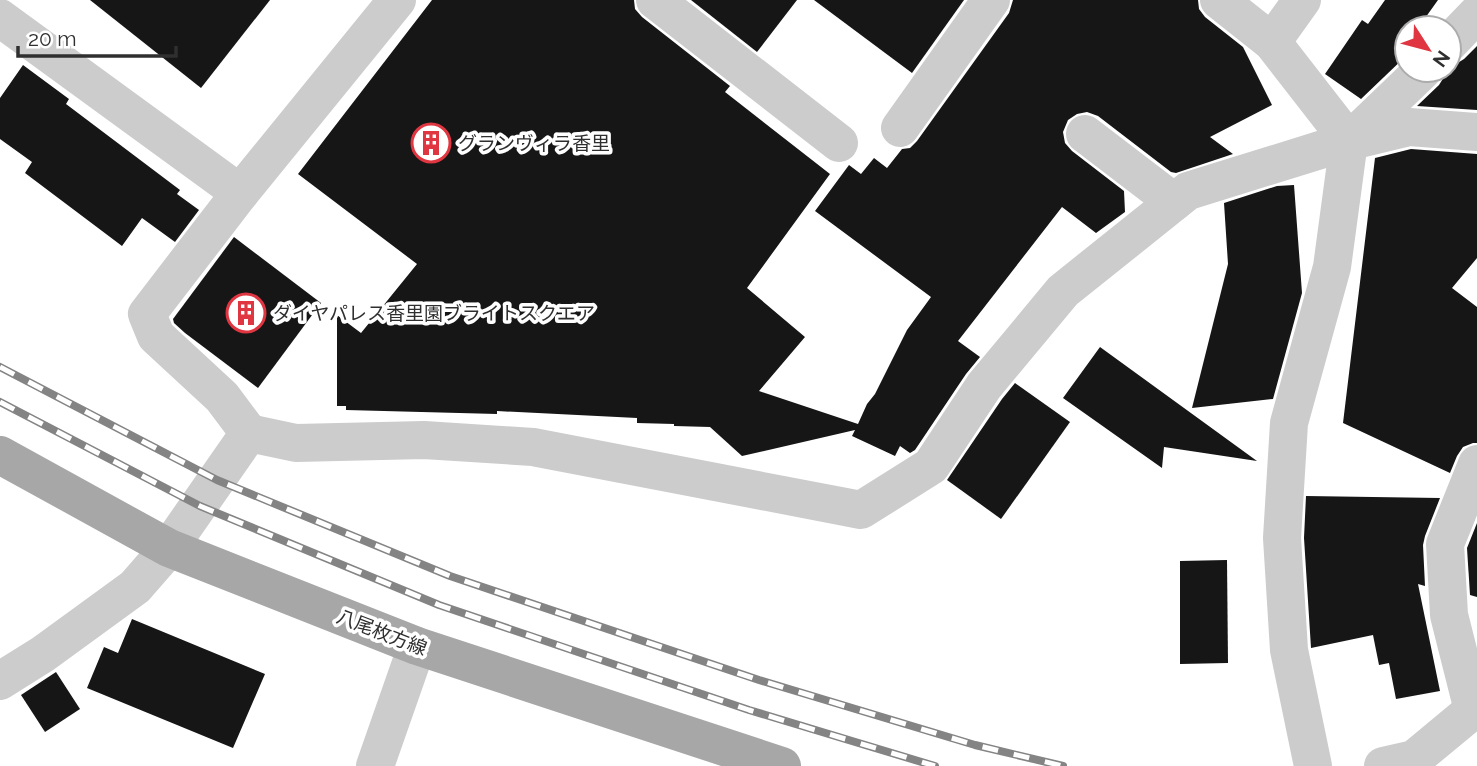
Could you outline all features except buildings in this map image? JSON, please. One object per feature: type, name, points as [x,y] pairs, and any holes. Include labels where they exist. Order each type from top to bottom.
[{"type":"main road","name":"八尾枚方線","points":[[0,455],[169,548],[417,646],[782,766]]},
{"type":"street","points":[[397,0],[240,193],[147,314],[156,336],[222,397],[249,433],[296,443],[424,440],[533,447],[861,510],[931,466],[984,386],[1063,291],[1188,191],[1349,141],[1409,127],[1477,132]]},
{"type":"street","points":[[655,0],[839,143]]},
{"type":"street","points":[[900,128],[991,0]]},
{"type":"street","points":[[1219,0],[1272,42],[1349,141]]},
{"type":"street","points":[[1272,42],[1302,0]]},
{"type":"street","points":[[1463,28],[1477,14]]},
{"type":"street","points":[[0,18],[240,193]]},
{"type":"street","points":[[1312,766],[1289,650],[1282,538],[1289,423],[1332,267],[1349,141],[1408,84]]},
{"type":"street","points":[[1085,134],[1174,202]]},
{"type":"street","points":[[0,681],[43,654],[135,587],[169,548],[249,433]]},
{"type":"street","points":[[1383,766],[1414,759],[1475,710],[1449,615],[1445,544],[1476,467]]},
{"type":"street","points":[[375,766],[417,646]]},
{"type":"railway","points":[[0,367],[217,480],[450,576],[759,680],[975,745],[1063,766]]},
{"type":"railway","points":[[0,402],[200,506],[439,605],[749,710],[935,766]]},
{"type":"place","name":"グランヴィラ香里","points":[[431,143]]},
{"type":"place","name":"ダイヤパレス香里園ブライトスクエア","points":[[246,313]]}]
